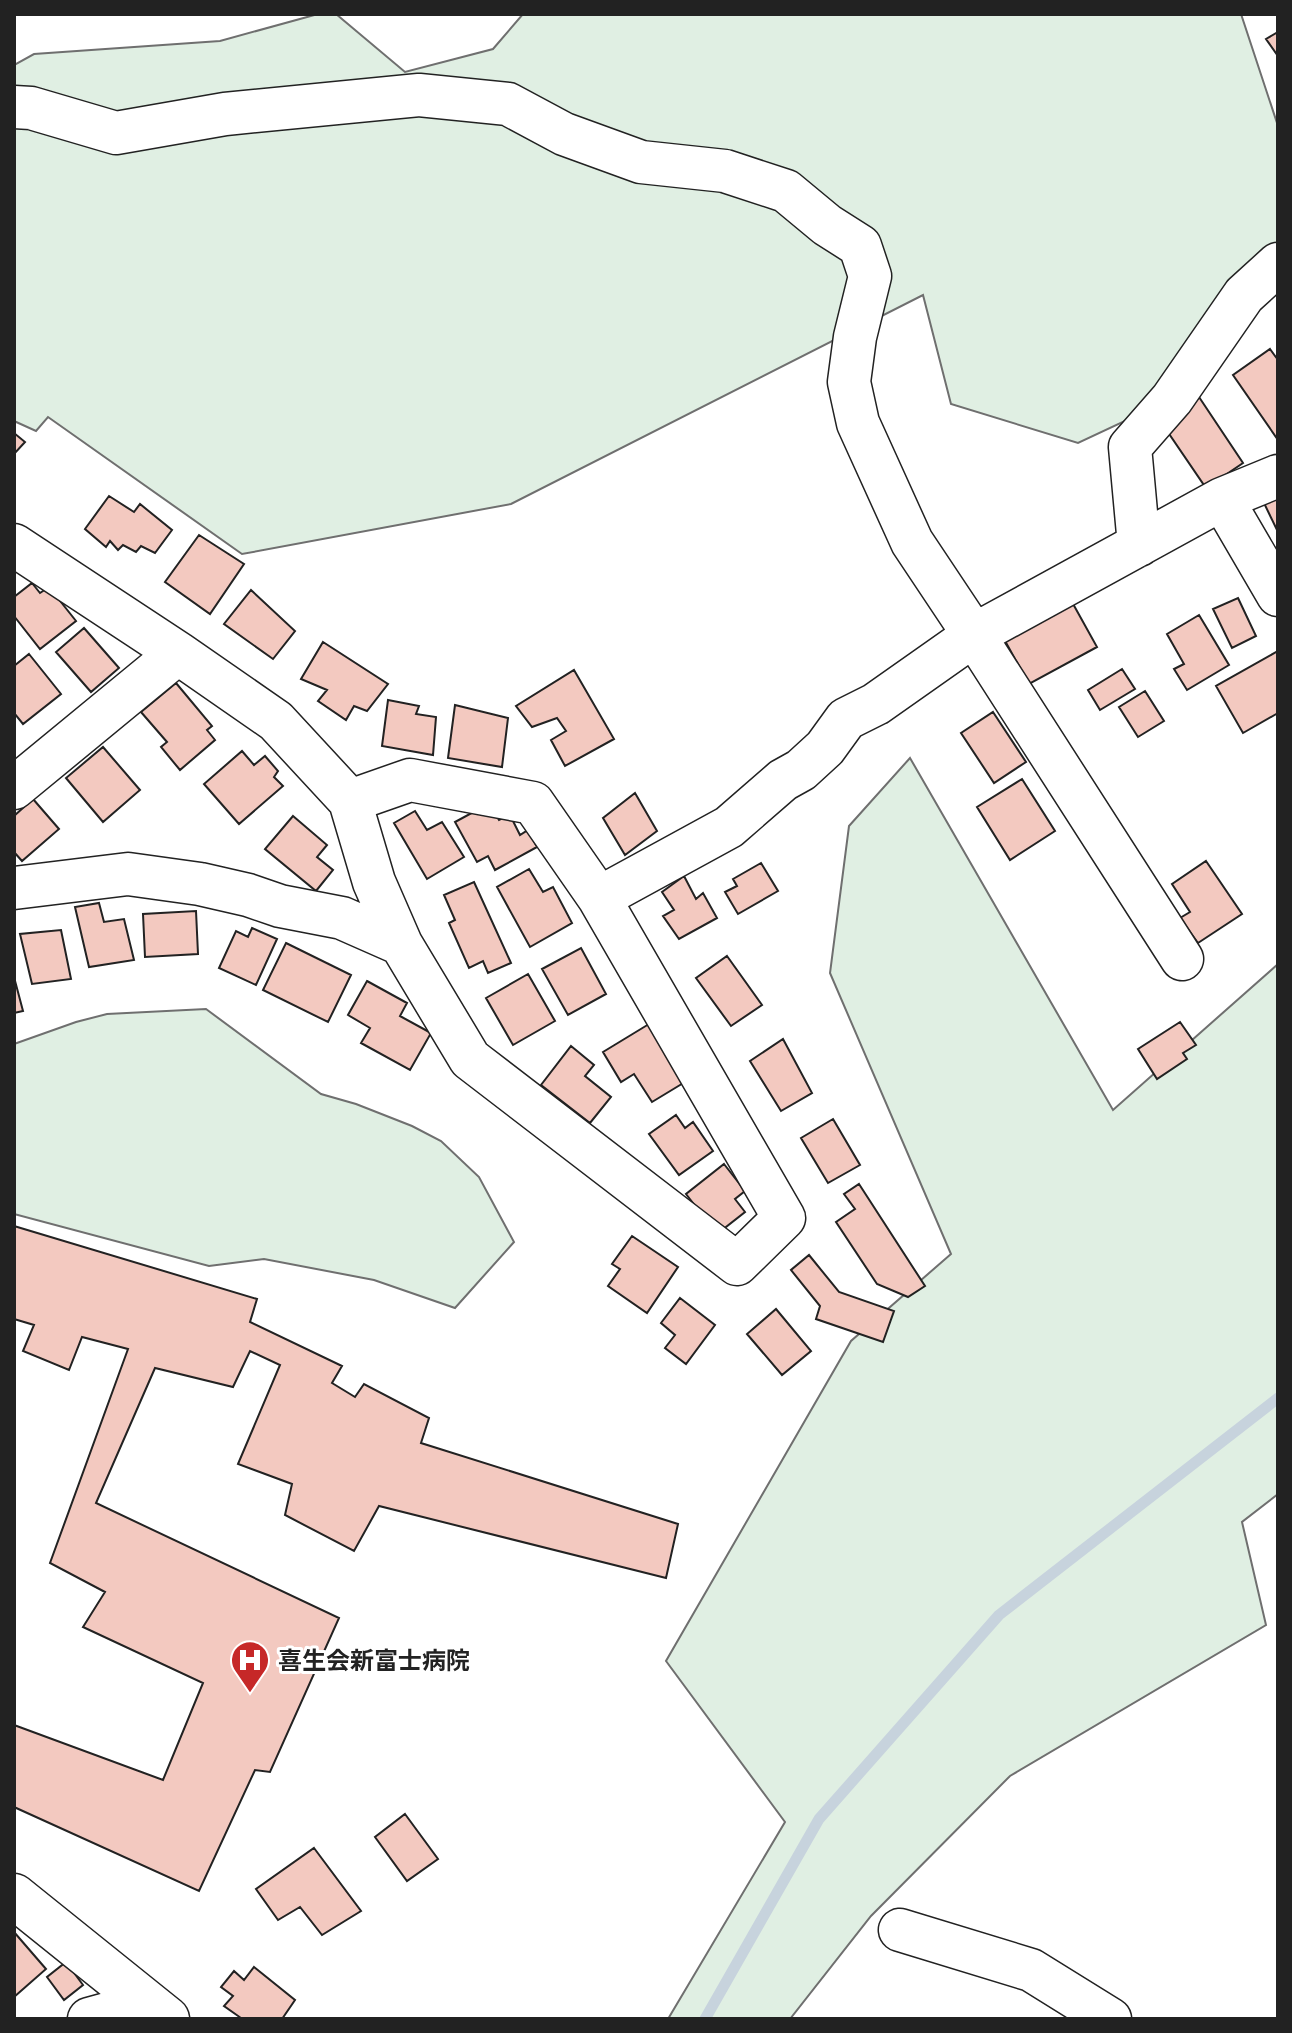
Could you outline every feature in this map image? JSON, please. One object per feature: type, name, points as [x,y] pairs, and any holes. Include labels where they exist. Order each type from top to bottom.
[{"type":"main road","points":[[14,1896],[157,2011]]},
{"type":"street","points":[[14,107],[31,108],[116,133],[225,114],[419,95],[508,104],[564,134],[641,162],[725,171],[786,191],[827,225],[860,246],[870,276],[855,337],[849,382],[858,423],[912,542],[1182,959]]},
{"type":"street","points":[[1139,545],[1130,447],[1172,399],[1244,295],[1278,264]]},
{"type":"street","points":[[599,898],[729,827],[825,748],[846,719],[876,704],[974,635],[1222,499],[1278,476]]},
{"type":"street","points":[[1222,499],[1278,595]]},
{"type":"street","points":[[14,545],[276,721],[350,801],[374,882],[401,944],[470,1059],[737,1264],[784,1218],[599,898],[533,803],[410,780],[350,801]]},
{"type":"street","points":[[14,788],[178,653]]},
{"type":"street","points":[[14,888],[128,874],[200,884],[280,906],[342,918],[401,944]]},
{"type":"street","points":[[900,1930],[1031,1970],[1110,2019]]},
{"type":"street","points":[[89,2019],[157,2011]]},
{"type":"green space","points":[[318,14],[336,14],[405,72],[493,49],[523,14],[1241,14],[1278,126],[1278,273],[1172,399],[1078,443],[951,404],[923,295],[511,504],[242,554],[48,417],[36,431],[14,421],[14,65],[34,54],[220,41]]},
{"type":"green space","points":[[910,758],[1113,1110],[1278,964],[1278,1494],[1242,1522],[1266,1625],[1010,1776],[871,1916],[790,2019],[668,2019],[785,1822],[666,1661],[851,1341],[951,1254],[830,973],[849,826]]},
{"type":"green space","points":[[206,1009],[321,1094],[356,1104],[441,1141],[479,1177],[514,1242],[455,1308],[374,1280],[264,1259],[209,1266],[14,1214],[14,1044],[107,1014]]},
{"type":"building","points":[[1278,32],[1278,56],[1266,39]]},
{"type":"building","points":[[1270,349],[1278,360],[1278,440],[1233,375]]},
{"type":"building","points":[[1199,397],[1243,463],[1206,488],[1161,422]]},
{"type":"building","points":[[14,433],[25,442],[14,454]]},
{"type":"building","points":[[1278,494],[1278,532],[1263,501]]},
{"type":"building","points":[[109,496],[134,512],[140,504],[172,530],[155,553],[141,546],[136,552],[123,545],[118,550],[110,541],[106,547],[85,529]]},
{"type":"building","points":[[199,535],[244,564],[210,614],[165,582]]},
{"type":"building","points":[[32,583],[40,593],[49,587],[76,621],[40,649],[14,616],[14,597]]},
{"type":"building","points":[[251,590],[295,631],[273,659],[224,624]]},
{"type":"building","points":[[1238,598],[1256,636],[1232,648],[1213,609]]},
{"type":"building","points":[[1072,602],[1097,647],[1029,684],[1004,639]]},
{"type":"building","points":[[1199,615],[1229,665],[1187,690],[1174,669],[1184,664],[1167,634]]},
{"type":"building","points":[[84,628],[119,668],[91,692],[56,652]]},
{"type":"building","points":[[323,642],[388,684],[367,711],[354,706],[346,720],[318,701],[327,690],[301,679]]},
{"type":"building","points":[[1278,651],[1278,713],[1243,733],[1216,686]]},
{"type":"building","points":[[29,654],[61,694],[23,724],[14,713],[14,666]]},
{"type":"building","points":[[1122,669],[1135,689],[1100,710],[1088,690]]},
{"type":"building","points":[[574,670],[614,739],[565,766],[551,740],[566,731],[557,718],[532,727],[516,706]]},
{"type":"building","points":[[176,683],[212,726],[207,730],[215,740],[180,770],[161,747],[167,742],[141,712]]},
{"type":"building","points":[[1145,691],[1164,721],[1138,737],[1119,707]]},
{"type":"building","points":[[388,700],[419,706],[416,714],[436,717],[433,755],[382,746]]},
{"type":"building","points":[[455,705],[508,718],[502,767],[448,758]]},
{"type":"building","points":[[993,712],[1026,762],[994,783],[961,733]]},
{"type":"building","points":[[103,747],[140,790],[103,822],[66,778]]},
{"type":"building","points":[[242,751],[254,765],[265,756],[278,771],[274,777],[283,786],[239,824],[204,784]]},
{"type":"building","points":[[1022,779],[1055,831],[1010,860],[977,807]]},
{"type":"building","points":[[635,793],[657,831],[625,855],[603,818]]},
{"type":"building","points":[[33,799],[59,829],[22,861],[14,852],[14,816]]},
{"type":"building","points":[[490,803],[499,820],[510,815],[520,835],[528,830],[537,847],[495,870],[488,856],[477,862],[455,822]]},
{"type":"building","points":[[415,811],[427,830],[442,822],[464,857],[427,879],[394,823]]},
{"type":"building","points":[[293,816],[327,845],[317,857],[333,870],[316,891],[265,849]]},
{"type":"building","points":[[1206,861],[1242,914],[1198,943],[1180,918],[1190,912],[1172,884]]},
{"type":"building","points":[[761,863],[778,891],[738,914],[725,892],[737,886],[733,879]]},
{"type":"building","points":[[529,869],[543,892],[553,887],[572,923],[530,947],[497,887]]},
{"type":"building","points":[[684,876],[696,899],[703,893],[717,918],[679,939],[663,916],[674,910],[662,892]]},
{"type":"building","points":[[474,882],[511,963],[488,973],[483,961],[469,968],[449,923],[455,920],[444,895]]},
{"type":"building","points":[[99,903],[104,922],[124,919],[134,960],[89,967],[75,907]]},
{"type":"building","points":[[196,911],[198,954],[145,957],[143,914]]},
{"type":"building","points":[[252,928],[277,939],[256,985],[219,968],[236,931],[248,937]]},
{"type":"building","points":[[61,930],[71,979],[32,984],[20,934]]},
{"type":"building","points":[[286,943],[351,975],[328,1022],[263,990]]},
{"type":"building","points":[[581,948],[606,994],[568,1015],[542,969]]},
{"type":"building","points":[[727,956],[762,1005],[731,1026],[696,978]]},
{"type":"building","points":[[528,974],[555,1021],[513,1045],[486,998]]},
{"type":"building","points":[[14,977],[23,1011],[14,1013]]},
{"type":"building","points":[[367,981],[407,1003],[400,1016],[431,1033],[410,1070],[361,1043],[370,1028],[348,1015]]},
{"type":"building","points":[[1180,1022],[1196,1045],[1183,1053],[1187,1059],[1157,1079],[1138,1049]]},
{"type":"building","points":[[649,1024],[685,1082],[652,1102],[634,1074],[621,1082],[603,1052]]},
{"type":"building","points":[[783,1039],[812,1093],[781,1111],[750,1061]]},
{"type":"building","points":[[571,1046],[594,1065],[585,1076],[611,1097],[590,1123],[541,1085]]},
{"type":"building","points":[[676,1115],[685,1128],[693,1122],[713,1151],[679,1175],[649,1134]]},
{"type":"building","points":[[833,1119],[860,1165],[828,1183],[801,1138]]},
{"type":"building","points":[[724,1164],[745,1191],[735,1199],[745,1212],[717,1234],[686,1194]]},
{"type":"building","points":[[859,1184],[925,1286],[908,1297],[877,1284],[836,1222],[855,1209],[844,1194]]},
{"type":"building","points":[[14,1226],[257,1299],[250,1322],[342,1366],[332,1383],[355,1397],[364,1384],[429,1418],[421,1443],[678,1524],[666,1578],[379,1506],[354,1551],[285,1515],[292,1484],[238,1464],[280,1365],[250,1351],[233,1387],[155,1368],[96,1503],[339,1618],[270,1772],[255,1770],[199,1891],[14,1807],[14,1725],[163,1780],[203,1683],[83,1627],[105,1592],[50,1563],[128,1349],[82,1337],[69,1370],[23,1351],[34,1325],[14,1319]]},
{"type":"building","points":[[632,1236],[678,1267],[647,1313],[608,1286],[620,1269],[612,1264]]},
{"type":"building","points":[[809,1255],[839,1292],[894,1311],[883,1342],[816,1319],[820,1306],[791,1270]]},
{"type":"building","points":[[680,1298],[715,1325],[686,1364],[665,1348],[675,1335],[661,1323]]},
{"type":"building","points":[[776,1309],[811,1351],[782,1375],[747,1334]]},
{"type":"building","points":[[405,1814],[438,1859],[407,1881],[375,1837]]},
{"type":"building","points":[[314,1848],[361,1911],[322,1935],[300,1907],[278,1920],[256,1889]]},
{"type":"building","points":[[14,1932],[46,1969],[14,1997]]},
{"type":"building","points":[[66,1962],[83,1985],[64,2000],[47,1977]]},
{"type":"building","points":[[254,1967],[295,2000],[282,2019],[239,2019],[224,2006],[233,1996],[221,1987],[234,1971],[244,1980]]},
{"type":"waterway","points":[[705,2019],[819,1819],[999,1615],[1278,1398]]},
{"type":"place","name":"喜生会新富士病院","points":[[250,1694]]}]
